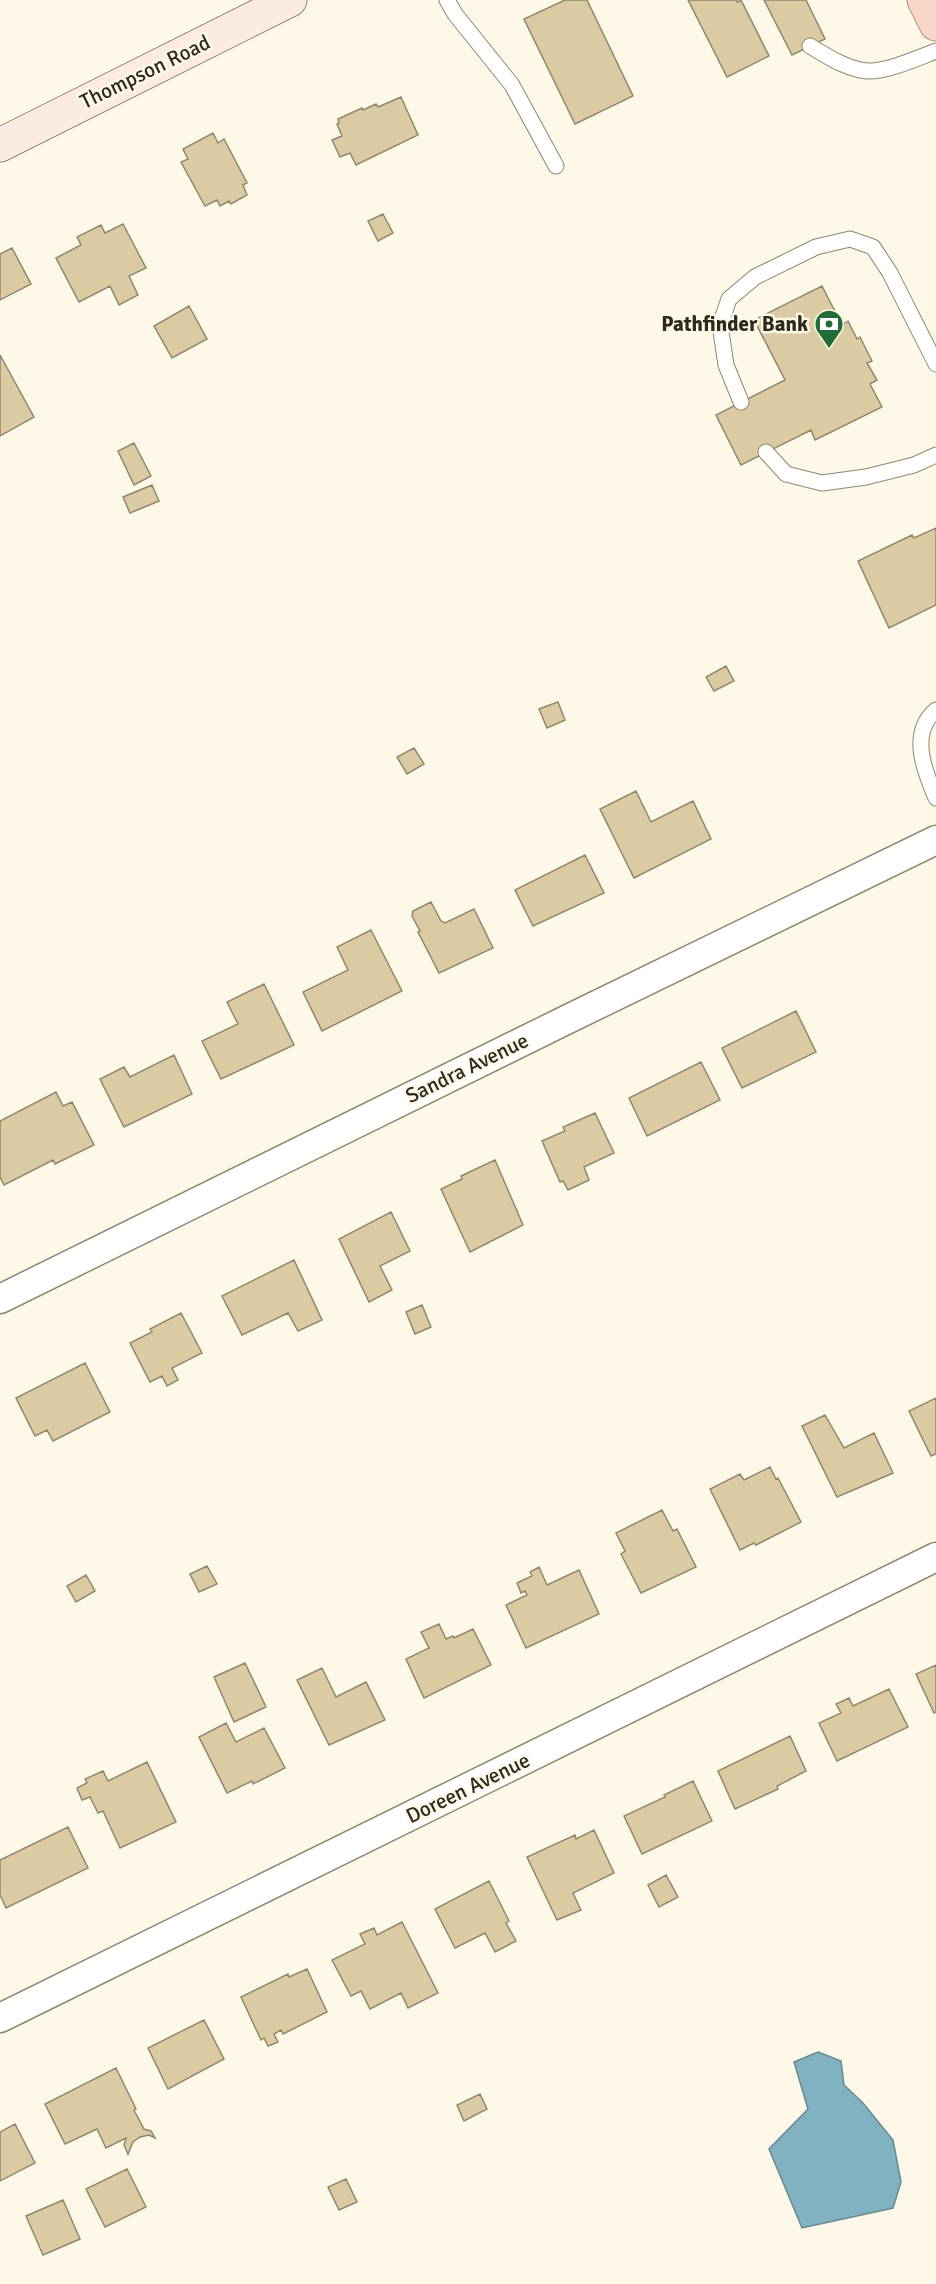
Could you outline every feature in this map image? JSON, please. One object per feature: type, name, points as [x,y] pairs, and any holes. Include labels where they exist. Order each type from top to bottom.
[{"type":"main road","points":[[924,0],[936,24]]},
{"type":"street","name":"Thompson Road","points":[[0,145],[290,0]]},
{"type":"street","name":"Sandra Avenue","points":[[0,1299],[936,840]]},
{"type":"street","name":"Doreen Avenue","points":[[0,2018],[936,1557]]},
{"type":"lane","points":[[447,0],[455,14],[512,86],[556,166]]},
{"type":"lane","points":[[810,46],[839,63],[868,71],[903,64],[936,51]]},
{"type":"lane","points":[[741,402],[726,365],[720,325],[729,299],[754,277],[816,248],[850,239],[873,247],[890,273],[936,364]]},
{"type":"lane","points":[[766,452],[786,474],[822,483],[866,477],[914,465],[936,455]]},
{"type":"lane","points":[[936,710],[926,719],[919,748],[936,798]]},
{"type":"water","points":[[818,2052],[841,2061],[844,2085],[863,2103],[893,2140],[901,2182],[893,2208],[802,2228],[769,2149],[808,2109],[794,2062]]},
{"type":"building","points":[[565,0],[587,0],[633,96],[575,124],[524,19]]},
{"type":"building","points":[[688,0],[736,0],[737,2],[741,0],[769,56],[727,77]]},
{"type":"building","points":[[764,0],[806,0],[825,39],[792,55]]},
{"type":"building","points":[[401,97],[418,135],[356,165],[350,153],[340,157],[332,140],[342,136],[337,124],[338,119],[362,108],[363,110],[376,104],[378,107]]},
{"type":"building","points":[[213,133],[218,143],[224,139],[247,183],[243,185],[247,195],[231,204],[229,201],[220,206],[217,200],[205,206],[181,162],[188,159],[183,149]]},
{"type":"building","points":[[383,214],[393,233],[378,241],[368,221]]},
{"type":"building","points":[[123,224],[146,268],[129,276],[138,295],[119,305],[110,286],[79,302],[56,258],[81,245],[77,237],[101,225],[105,233]]},
{"type":"building","points":[[12,248],[31,284],[0,300],[0,254]]},
{"type":"building","points":[[822,286],[842,325],[848,321],[857,339],[860,337],[872,361],[867,363],[877,380],[870,384],[882,407],[815,440],[811,430],[741,465],[716,415],[785,380],[754,320]]},
{"type":"building","points":[[189,306],[207,339],[172,358],[154,326]]},
{"type":"building","points":[[0,355],[34,417],[0,436]]},
{"type":"building","points":[[134,443],[151,476],[134,485],[118,451]]},
{"type":"building","points":[[152,485],[159,501],[130,513],[123,497]]},
{"type":"building","points":[[936,528],[936,605],[889,628],[858,561],[912,535],[914,538]]},
{"type":"building","points":[[726,666],[734,681],[714,691],[706,677]]},
{"type":"building","points":[[558,702],[565,720],[547,728],[539,709]]},
{"type":"building","points":[[414,748],[424,764],[407,774],[397,757]]},
{"type":"building","points":[[636,791],[651,822],[693,801],[711,839],[634,878],[600,809]]},
{"type":"building","points":[[585,855],[604,893],[533,926],[515,890]]},
{"type":"building","points":[[431,902],[441,921],[445,923],[474,909],[493,948],[439,973],[412,916],[413,911]]},
{"type":"building","points":[[371,930],[402,991],[322,1031],[303,992],[348,970],[337,947]]},
{"type":"building","points":[[264,984],[294,1045],[221,1079],[202,1041],[238,1024],[227,1002]]},
{"type":"building","points":[[796,1011],[816,1052],[742,1088],[722,1048]]},
{"type":"building","points":[[174,1055],[192,1094],[124,1127],[100,1079],[124,1067],[130,1077]]},
{"type":"building","points":[[701,1062],[720,1100],[647,1136],[629,1098]]},
{"type":"building","points":[[56,1092],[63,1106],[72,1102],[94,1145],[55,1164],[53,1160],[4,1185],[0,1177],[0,1121]]},
{"type":"building","points":[[595,1113],[614,1153],[584,1167],[589,1180],[568,1190],[563,1181],[560,1182],[542,1141],[565,1131],[563,1127]]},
{"type":"building","points":[[495,1160],[523,1225],[470,1252],[441,1189],[462,1179],[461,1176]]},
{"type":"building","points":[[391,1212],[410,1251],[380,1266],[392,1290],[369,1302],[339,1239]]},
{"type":"building","points":[[294,1260],[322,1320],[298,1331],[288,1313],[242,1335],[222,1296]]},
{"type":"building","points":[[422,1305],[431,1327],[415,1334],[406,1312]]},
{"type":"building","points":[[181,1313],[202,1353],[172,1368],[178,1380],[167,1386],[162,1376],[150,1382],[130,1343],[152,1332],[150,1329]]},
{"type":"building","points":[[85,1363],[110,1412],[53,1441],[47,1430],[35,1436],[16,1398]]},
{"type":"building","points":[[936,1398],[936,1454],[931,1456],[909,1411]]},
{"type":"building","points":[[825,1415],[844,1448],[874,1433],[893,1473],[837,1497],[802,1426]]},
{"type":"building","points":[[770,1467],[801,1522],[756,1545],[754,1543],[740,1550],[710,1489],[740,1474],[744,1480]]},
{"type":"building","points":[[662,1510],[673,1531],[677,1529],[696,1567],[641,1593],[621,1554],[625,1551],[616,1533]]},
{"type":"building","points":[[207,1566],[217,1584],[199,1592],[190,1574]]},
{"type":"building","points":[[539,1567],[547,1585],[579,1570],[599,1614],[526,1648],[506,1605],[527,1595],[525,1591],[521,1593],[517,1583],[532,1576],[530,1572]]},
{"type":"building","points":[[86,1575],[95,1591],[76,1602],[67,1586]]},
{"type":"building","points":[[439,1624],[446,1639],[453,1636],[454,1638],[473,1629],[491,1665],[424,1698],[406,1659],[429,1648],[421,1632]]},
{"type":"building","points":[[245,1663],[266,1707],[234,1722],[214,1677]]},
{"type":"building","points":[[936,1665],[936,1712],[934,1713],[916,1674]]},
{"type":"building","points":[[322,1668],[336,1697],[366,1682],[385,1720],[329,1745],[297,1680]]},
{"type":"building","points":[[889,1689],[908,1727],[837,1761],[819,1723],[841,1713],[836,1704],[849,1698],[853,1706]]},
{"type":"building","points":[[226,1723],[236,1742],[264,1728],[285,1768],[253,1784],[252,1781],[227,1793],[199,1737]]},
{"type":"building","points":[[790,1736],[806,1771],[777,1786],[778,1789],[735,1809],[718,1771]]},
{"type":"building","points":[[147,1762],[176,1822],[120,1848],[103,1811],[98,1813],[90,1797],[82,1800],[77,1788],[87,1783],[85,1779],[103,1771],[108,1781]]},
{"type":"building","points":[[693,1781],[712,1821],[642,1854],[624,1816]]},
{"type":"building","points":[[68,1827],[88,1868],[6,1908],[0,1895],[0,1860]]},
{"type":"building","points":[[594,1830],[614,1873],[573,1893],[581,1910],[557,1920],[527,1857],[575,1835],[576,1839]]},
{"type":"building","points":[[666,1875],[678,1897],[659,1907],[648,1885]]},
{"type":"building","points":[[489,1881],[509,1921],[506,1923],[516,1941],[495,1952],[485,1933],[455,1948],[435,1909]]},
{"type":"building","points":[[402,1922],[438,1993],[408,2008],[401,1993],[370,2009],[361,1991],[351,1996],[332,1960],[365,1944],[360,1934],[374,1928],[377,1935]]},
{"type":"building","points":[[307,1969],[327,2012],[283,2034],[281,2030],[274,2034],[278,2042],[268,2046],[264,2038],[261,2040],[241,1997],[288,1974],[289,1977]]},
{"type":"building","points":[[204,2020],[224,2059],[168,2089],[148,2048]]},
{"type":"building","points":[[116,2068],[144,2129],[151,2131],[155,2138],[149,2135],[140,2137],[133,2142],[128,2154],[124,2145],[126,2138],[106,2148],[97,2129],[65,2144],[45,2104]]},
{"type":"building","points":[[480,2094],[487,2109],[464,2121],[457,2105]]},
{"type":"building","points":[[15,2124],[35,2163],[0,2181],[0,2132]]},
{"type":"building","points":[[127,2169],[146,2207],[105,2227],[86,2189]]},
{"type":"building","points":[[346,2179],[357,2202],[339,2210],[328,2187]]},
{"type":"building","points":[[63,2200],[80,2239],[43,2255],[26,2216]]},
{"type":"place","name":"Pathfinder Bank","points":[[829,350]]}]
